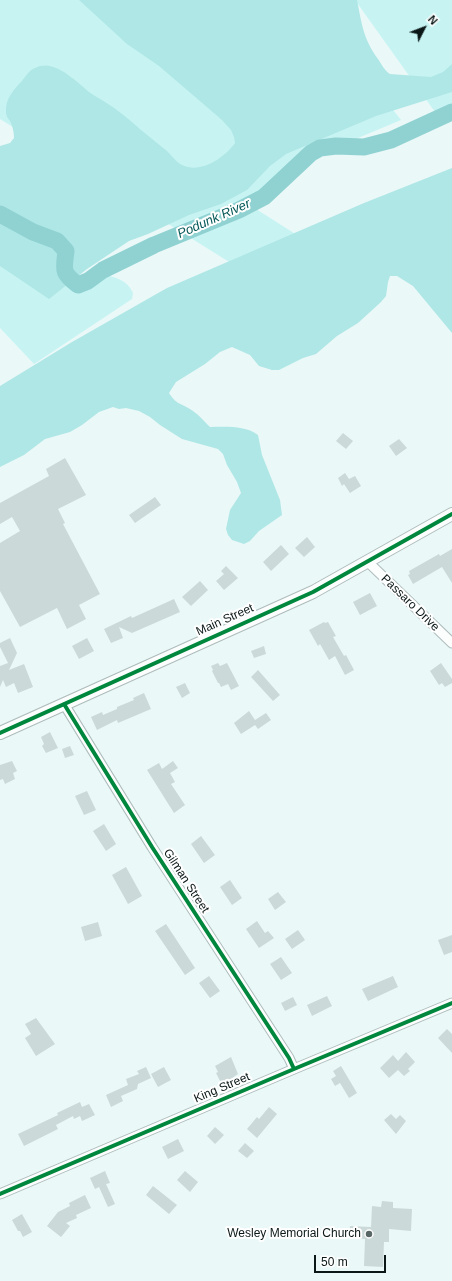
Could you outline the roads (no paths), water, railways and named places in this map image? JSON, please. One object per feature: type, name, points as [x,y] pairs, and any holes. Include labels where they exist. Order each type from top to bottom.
[{"type":"street","name":"Main Street","points":[[0,733],[313,592],[452,514]]},
{"type":"street","name":"Passaro Drive","points":[[368,562],[452,643]]},
{"type":"street","name":"Gilman Street","points":[[64,704],[152,847],[294,1068]]},
{"type":"street","name":"King Street","points":[[0,1194],[294,1068],[452,1003]]},
{"type":"waterway","name":"Podunk River","points":[[0,214],[33,232],[57,241],[66,251],[64,267],[66,274],[78,285],[88,281],[103,270],[154,245],[239,210],[264,197],[311,153],[320,148],[336,146],[364,147],[391,140],[452,112]]},
{"type":"place","name":"Wesley Memorial Church","points":[[369,1234]]}]
